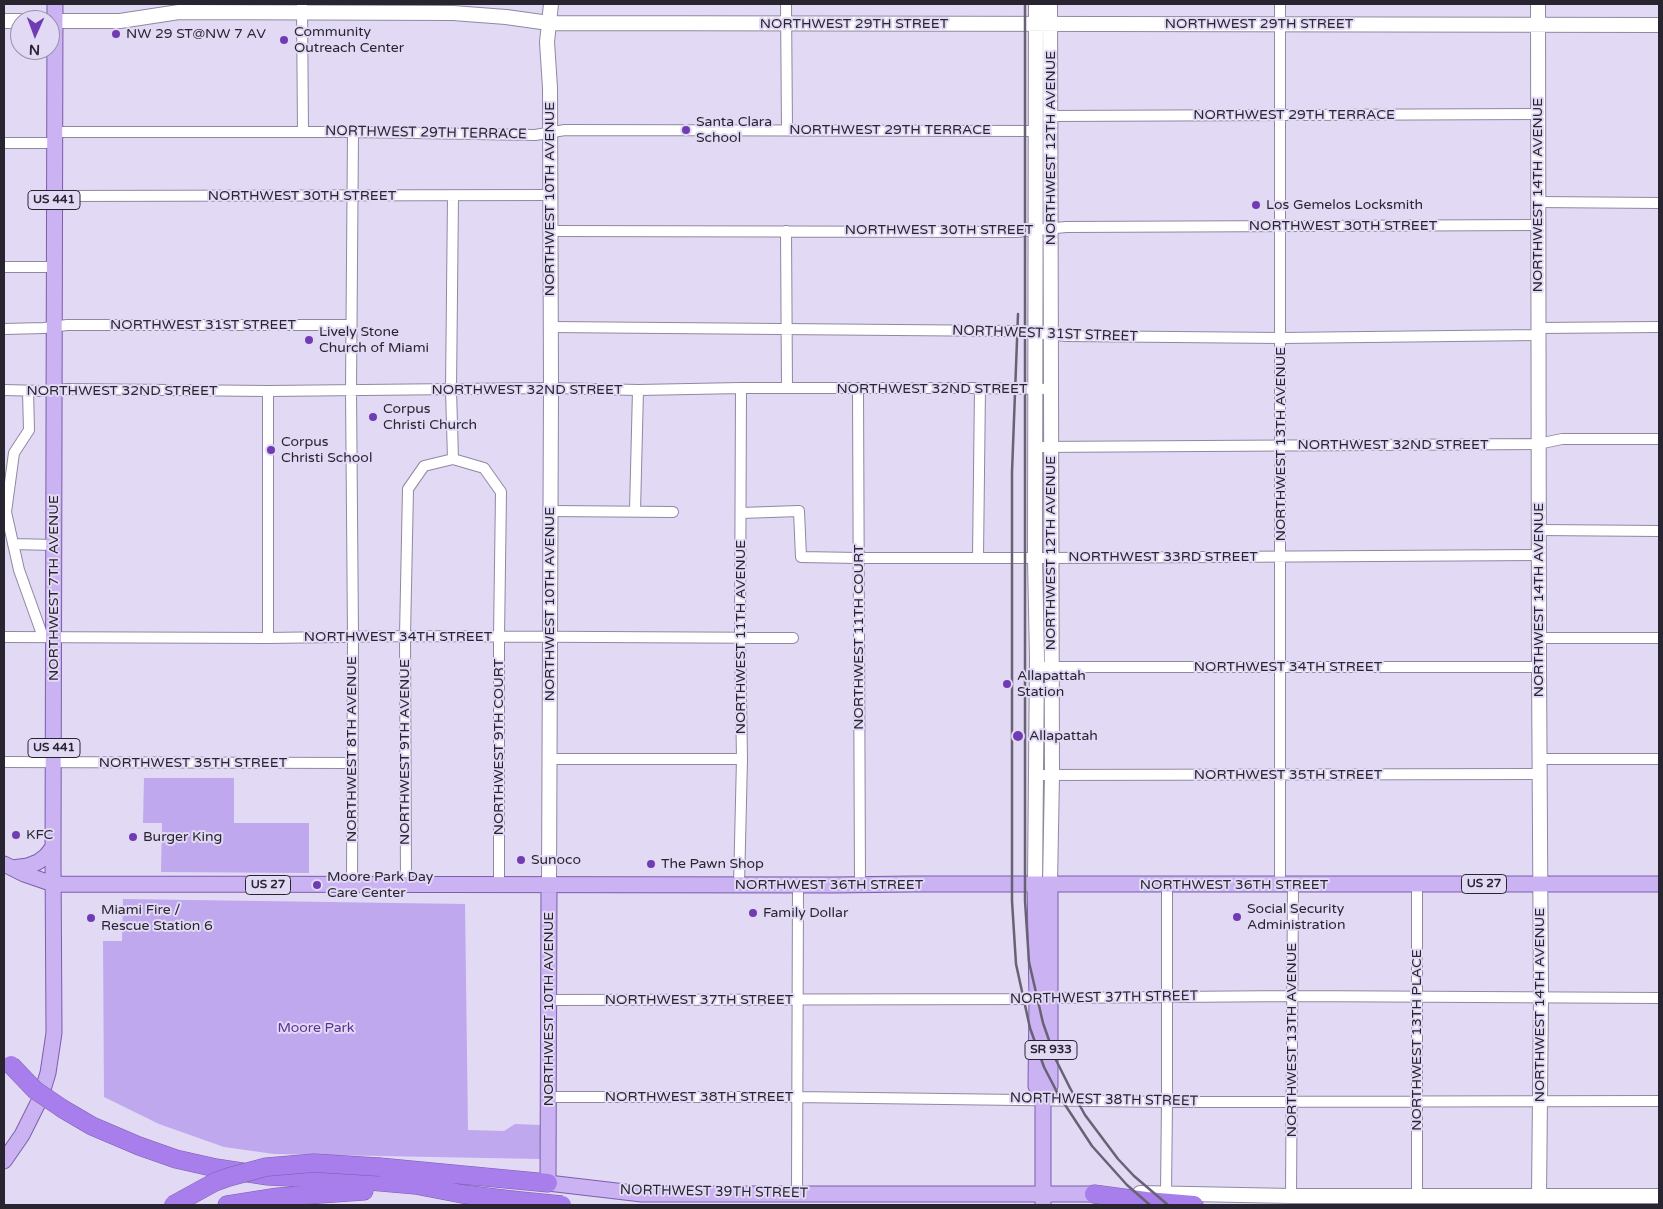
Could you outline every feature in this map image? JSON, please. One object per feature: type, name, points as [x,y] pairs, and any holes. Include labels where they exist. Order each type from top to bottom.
[{"type":"highway","points":[[7,1061],[35,1090],[92,1126],[139,1146],[176,1158],[216,1168],[268,1176],[406,1184],[462,1194],[562,1205]]},
{"type":"highway","points":[[172,1205],[199,1189],[236,1175],[266,1167],[314,1162],[548,1183]]},
{"type":"highway","points":[[227,1205],[278,1197],[346,1192],[386,1191],[462,1194]]},
{"type":"highway","points":[[1094,1194],[1194,1205]]},
{"type":"main road","name":"NORTHWEST 7TH AVENUE","points":[[4,1161],[22,1135],[36,1109],[52,1054],[54,1020],[54,762],[48,637],[54,545],[55,138],[53,60]]},
{"type":"main road","points":[[7,866],[28,866],[38,862],[53,847]]},
{"type":"main road","name":"NORTHWEST 36TH STREET","points":[[7,866],[53,884],[1659,884]]},
{"type":"main road","name":"NORTHWEST 10TH AVENUE","points":[[548,1183],[549,885]]},
{"type":"main road","name":"NORTHWEST 12TH AVENUE","points":[[1043,885],[1044,999],[1050,1086],[1043,1100],[1043,1199]]},
{"type":"main road","name":"NORTHWEST 39TH STREET","points":[[548,1183],[642,1194],[796,1193],[1043,1199],[1094,1194]]},
{"type":"street","name":"NORTHWEST 10TH AVENUE","points":[[549,885],[548,759],[551,388],[550,132],[547,42],[551,4]]},
{"type":"street","points":[[786,4],[787,130]]},
{"type":"street","name":"NORTHWEST 12TH AVENUE","points":[[1036,4],[1043,25],[1050,116],[1050,183],[1044,229],[1036,333],[1044,389]]},
{"type":"street","name":"NORTHWEST 12TH AVENUE","points":[[1043,885],[1052,775],[1051,558],[1044,447],[1044,389],[1051,335],[1036,131],[1036,70],[1043,25],[1050,4]]},
{"type":"street","name":"NORTHWEST 13TH AVENUE","points":[[1280,4],[1280,775],[1292,996],[1291,1196]]},
{"type":"street","name":"NORTHWEST 14TH AVENUE","points":[[1538,4],[1539,884],[1541,998],[1539,1196]]},
{"type":"street","name":"NORTHWEST 29TH STREET","points":[[60,21],[120,21],[179,12],[302,8],[478,14],[549,22],[1043,25],[1659,25]]},
{"type":"street","points":[[302,8],[303,132]]},
{"type":"street","points":[[1036,70],[1042,83],[1043,107],[1046,114],[1050,116]]},
{"type":"street","name":"NORTHWEST 29TH TERRACE","points":[[1050,116],[1537,114]]},
{"type":"street","name":"NORTHWEST 29TH TERRACE","points":[[55,138],[303,132],[536,134],[565,130],[1036,131]]},
{"type":"street","points":[[1036,131],[1040,132],[1043,138],[1045,165],[1050,183]]},
{"type":"street","name":"NORTHWEST 8TH AVENUE","points":[[352,885],[351,325],[353,132]]},
{"type":"street","points":[[4,143],[55,138]]},
{"type":"street","name":"NORTHWEST 30TH STREET","points":[[54,196],[550,195]]},
{"type":"street","points":[[453,196],[451,390],[453,459]]},
{"type":"street","points":[[1538,202],[1659,203]]},
{"type":"street","name":"NORTHWEST 30TH STREET","points":[[549,230],[1016,232],[1066,227],[1538,225]]},
{"type":"street","points":[[786,231],[787,388]]},
{"type":"street","points":[[4,267],[54,267]]},
{"type":"street","name":"NORTHWEST 31ST STREET","points":[[4,329],[44,328],[67,325],[351,325]]},
{"type":"street","name":"NORTHWEST 31ST STREET","points":[[550,327],[1011,331],[1051,335],[1281,338],[1539,332],[1659,327]]},
{"type":"street","name":"NORTHWEST 11TH AVENUE","points":[[739,885],[742,759],[740,637],[741,388]]},
{"type":"street","points":[[978,557],[980,388]]},
{"type":"street","name":"NORTHWEST 11TH COURT","points":[[858,389],[860,885]]},
{"type":"street","name":"NORTHWEST 32ND STREET","points":[[4,390],[1044,389]]},
{"type":"street","points":[[635,511],[638,390]]},
{"type":"street","points":[[28,391],[29,430],[14,453],[5,512],[19,570],[38,624],[48,637]]},
{"type":"street","points":[[268,391],[268,638]]},
{"type":"street","name":"NORTHWEST 32ND STREET","points":[[1044,447],[1538,444],[1562,439],[1659,439]]},
{"type":"street","name":"NORTHWEST 12TH AVENUE","points":[[1043,885],[1037,775],[1035,558],[1044,447]]},
{"type":"street","name":"NORTHWEST 9TH AVENUE","points":[[406,885],[405,636],[408,489],[424,466],[453,459]]},
{"type":"street","name":"NORTHWEST 9TH COURT","points":[[453,459],[484,468],[501,492],[499,637],[500,884]]},
{"type":"street","points":[[550,511],[672,512]]},
{"type":"street","name":"NORTHWEST 33RD STREET","points":[[741,513],[799,512],[801,557],[1051,558],[1539,554]]},
{"type":"street","points":[[1539,530],[1659,531]]},
{"type":"street","points":[[13,544],[54,545]]},
{"type":"street","name":"NORTHWEST 34TH STREET","points":[[4,637],[268,638],[405,636],[793,638]]},
{"type":"street","points":[[1540,638],[1659,638]]},
{"type":"street","name":"NORTHWEST 34TH STREET","points":[[1037,667],[1539,667]]},
{"type":"street","points":[[548,759],[742,759]]},
{"type":"street","points":[[1539,759],[1659,759]]},
{"type":"street","name":"NORTHWEST 35TH STREET","points":[[4,762],[351,763]]},
{"type":"street","name":"NORTHWEST 35TH STREET","points":[[1037,775],[1540,774]]},
{"type":"street","name":"NORTHWEST 13TH PLACE","points":[[1417,884],[1417,1196]]},
{"type":"street","points":[[796,1193],[798,885]]},
{"type":"street","points":[[1166,1193],[1167,885]]},
{"type":"street","name":"NORTHWEST 37TH STREET","points":[[549,1000],[1044,999],[1292,996],[1659,998]]},
{"type":"street","name":"NORTHWEST 38TH STREET","points":[[549,1097],[796,1097],[1167,1102],[1659,1101]]},
{"type":"street","name":"NORTHWEST 10TH AVENUE","points":[[548,1183],[548,1205]]},
{"type":"street","name":"NORTHWEST 39TH STREET","points":[[1094,1194],[1659,1196]]},
{"type":"green space","points":[[144,778],[234,778],[234,823],[309,823],[309,873],[161,872],[162,823],[143,823]]},
{"type":"green space","name":"Moore Park","points":[[123,899],[465,904],[468,1130],[504,1131],[515,1124],[541,1125],[540,1159],[274,1154],[224,1147],[159,1124],[104,1097],[103,941],[122,941]]},
{"type":"railway","points":[[1025,4],[1025,901],[1029,962],[1043,1023],[1056,1060],[1085,1115],[1118,1159],[1134,1176],[1168,1205]]},
{"type":"railway","points":[[1018,314],[1012,472],[1012,901],[1016,964],[1030,1028],[1044,1067],[1058,1094],[1092,1146],[1127,1185],[1150,1205]]},
{"type":"place","name":"NW 29 ST@NW 7 AV","points":[[116,34]]},
{"type":"place","name":"Community Outreach Center","points":[[284,40]]},
{"type":"place","name":"Santa Clara School","points":[[686,130]]},
{"type":"place","name":"Los Gemelos Locksmith","points":[[1256,205]]},
{"type":"place","name":"Lively Stone Church of Miami","points":[[309,340]]},
{"type":"place","name":"Corpus Christi Church","points":[[373,417]]},
{"type":"place","name":"Corpus Christi School","points":[[271,450]]},
{"type":"place","name":"Allapattah Station","points":[[1007,684]]},
{"type":"place","name":"Allapattah","points":[[1018,736]]},
{"type":"place","name":"KFC","points":[[16,835]]},
{"type":"place","name":"Burger King","points":[[133,837]]},
{"type":"place","name":"Sunoco","points":[[521,860]]},
{"type":"place","name":"The Pawn Shop","points":[[651,864]]},
{"type":"place","name":"Moore Park Day Care Center","points":[[317,885]]},
{"type":"place","name":"Family Dollar","points":[[753,913]]},
{"type":"place","name":"Social Security Administration","points":[[1237,917]]},
{"type":"place","name":"Miami Fire / Rescue Station 6","points":[[91,918]]}]
